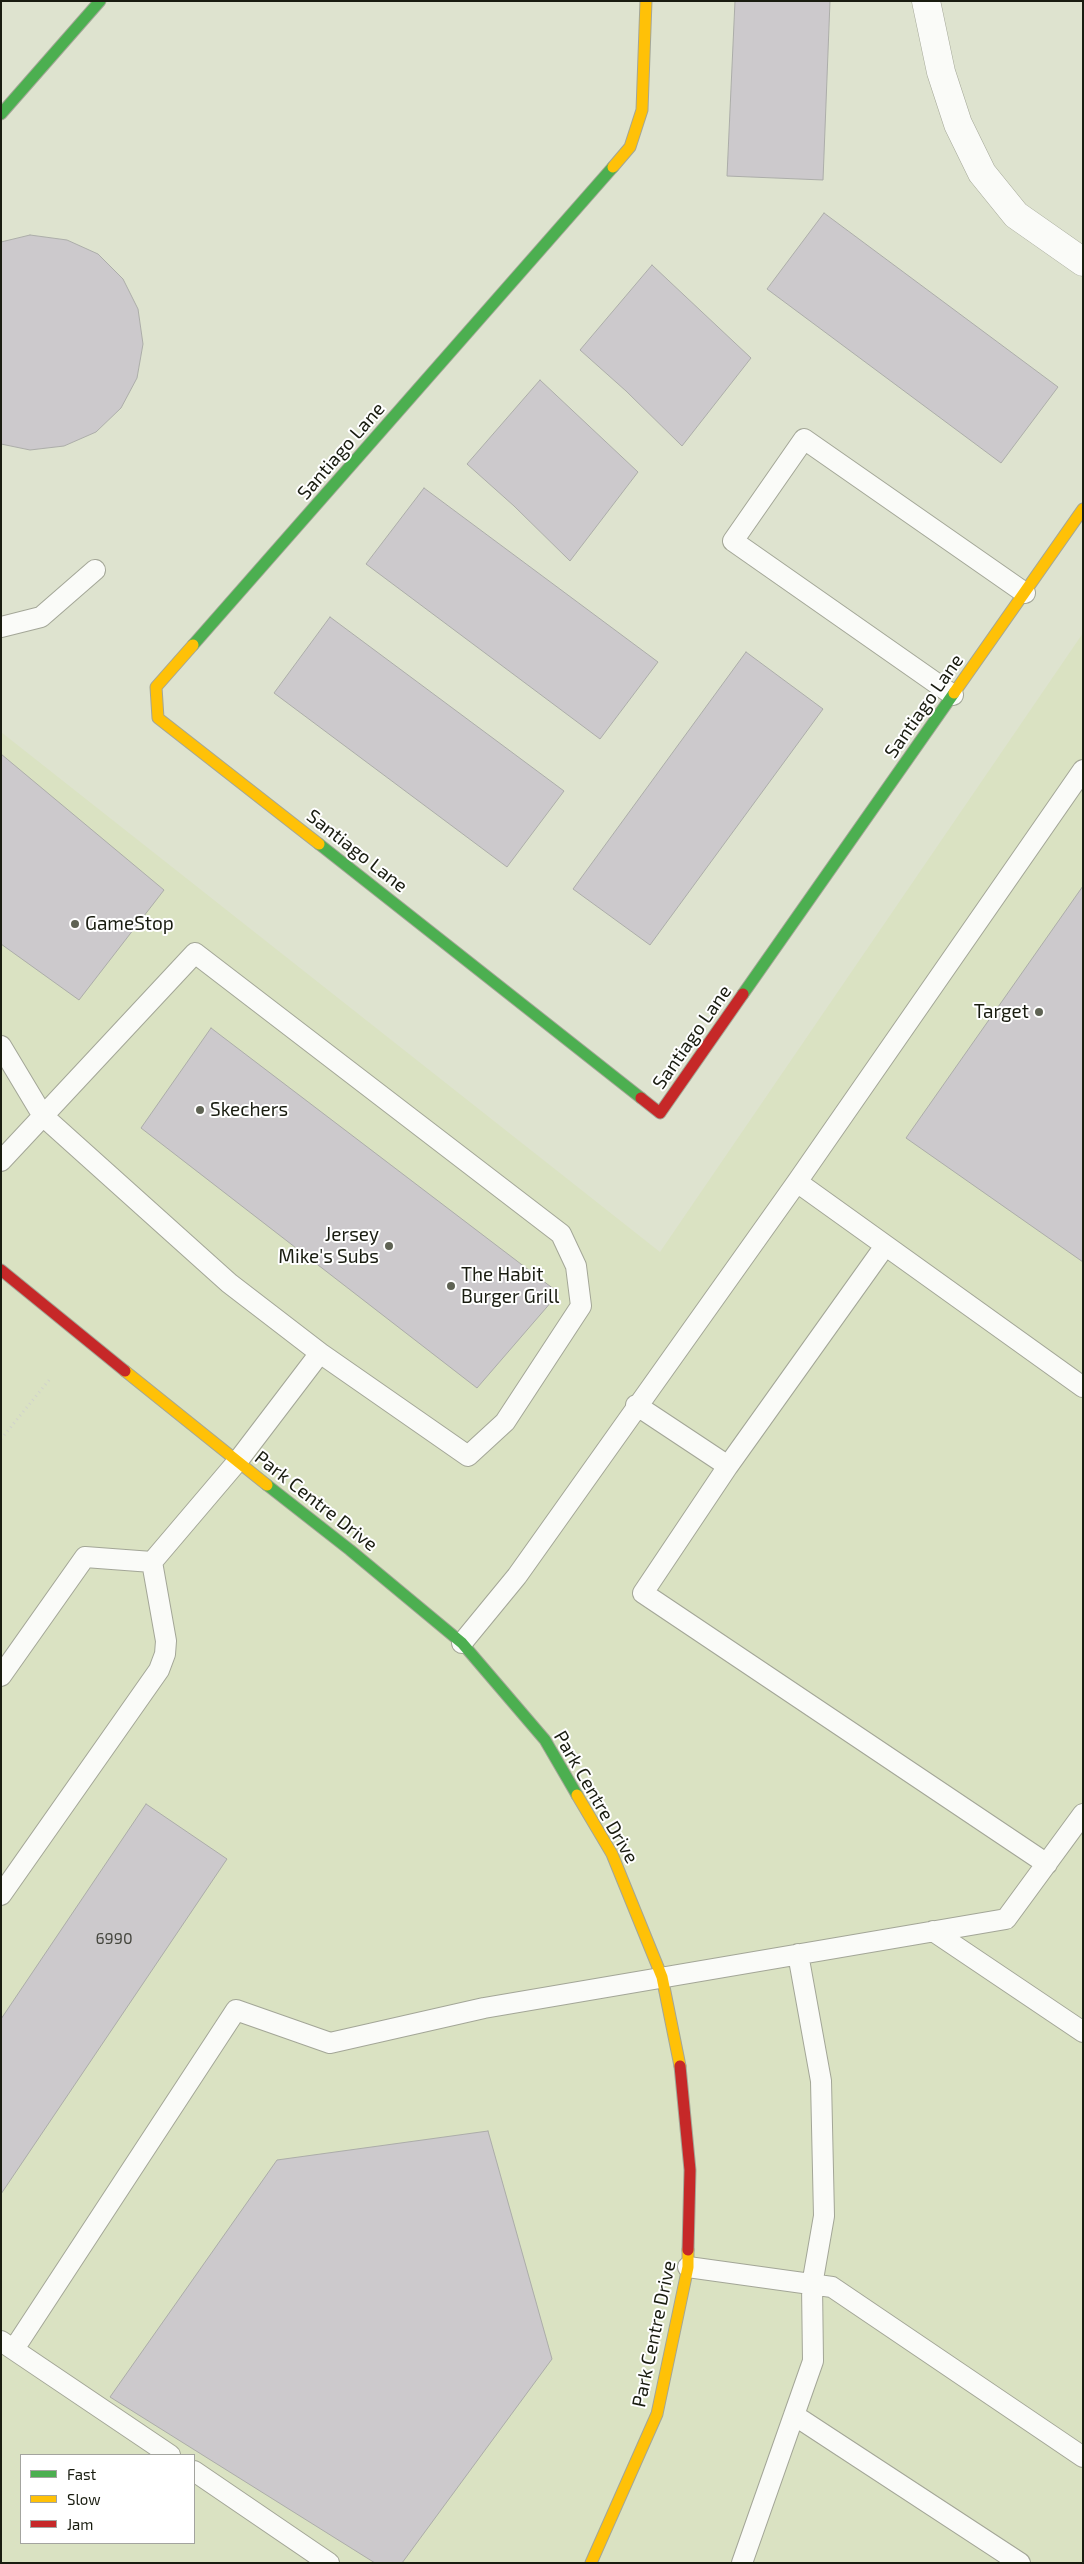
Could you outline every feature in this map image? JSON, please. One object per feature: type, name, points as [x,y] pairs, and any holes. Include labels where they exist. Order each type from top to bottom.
[{"type":"street","points":[[1,114],[100,1]]},
{"type":"street","name":"Santiago Lane","points":[[646,1],[642,110],[630,147],[156,687],[158,718],[660,1113],[1083,509]]},
{"type":"street","points":[[926,1],[942,72],[958,124],[982,173],[1016,215],[1083,262]]},
{"type":"street","name":"Park Centre Drive","points":[[1,1270],[237,1462],[350,1550],[462,1643],[545,1740],[612,1854],[662,1977],[682,2075],[690,2170],[688,2267],[657,2414],[591,2563]]},
{"type":"lane","points":[[953,695],[733,541],[804,438],[1025,593]]},
{"type":"lane","points":[[1,627],[41,617],[94,570]]},
{"type":"lane","points":[[462,1643],[517,1576],[636,1405],[796,1182],[1083,770]]},
{"type":"lane","points":[[1,1046],[42,1116],[229,1283],[320,1354],[468,1456],[505,1422],[581,1306],[576,1266],[560,1234],[195,953],[42,1116],[1,1162]]},
{"type":"lane","points":[[796,1182],[1083,1387]]},
{"type":"lane","points":[[885,1246],[728,1466],[643,1593],[1047,1864]]},
{"type":"lane","points":[[152,1562],[237,1462],[320,1354]]},
{"type":"lane","points":[[636,1405],[728,1466]]},
{"type":"lane","points":[[1,1676],[85,1557],[152,1562]]},
{"type":"lane","points":[[1,1895],[159,1670],[165,1654],[166,1641],[152,1562]]},
{"type":"lane","points":[[169,2454],[7,2345],[236,2010],[330,2043],[484,2008],[1006,1919],[1083,1814]]},
{"type":"lane","points":[[933,1931],[1083,2032]]},
{"type":"lane","points":[[742,2563],[813,2361],[812,2285],[824,2216],[821,2081],[798,1954]]},
{"type":"lane","points":[[688,2267],[832,2287],[1083,2457]]},
{"type":"lane","points":[[794,2414],[1020,2563]]},
{"type":"lane","points":[[195,2472],[329,2563]]},
{"type":"path","points":[[1,1439],[50,1379]]},
{"type":"shaded area","points":[[1083,633],[1083,2563],[1,2563],[1,732],[660,1252]]},
{"type":"building","points":[[735,1],[830,1],[823,180],[727,176]]},
{"type":"building","points":[[824,213],[1058,387],[1001,463],[767,289]]},
{"type":"building","points":[[30,235],[67,240],[98,254],[123,279],[138,309],[143,344],[137,378],[121,408],[96,432],[64,446],[30,450],[1,444],[1,242]]},
{"type":"building","points":[[652,265],[751,358],[682,446],[626,391],[580,350]]},
{"type":"building","points":[[540,380],[638,472],[570,561],[514,506],[467,464]]},
{"type":"building","points":[[424,488],[658,662],[600,739],[366,564]]},
{"type":"building","points":[[330,617],[564,791],[507,867],[274,693]]},
{"type":"building","points":[[746,652],[823,709],[650,945],[573,889]]},
{"type":"building","points":[[1,754],[164,890],[79,1000],[1,944]]},
{"type":"building","name":"Target","points":[[1083,886],[1083,1262],[906,1138]]},
{"type":"building","points":[[211,1028],[559,1293],[477,1388],[141,1128]]},
{"type":"building","points":[[146,1804],[227,1859],[1,2194],[1,2019]]},
{"type":"building","points":[[488,2131],[552,2359],[402,2563],[375,2563],[110,2397],[277,2160]]},
{"type":"traffic: fast","points":[[1,114],[100,1]]},
{"type":"traffic: fast","points":[[193,645],[613,167]]},
{"type":"traffic: fast","points":[[743,994],[954,693]]},
{"type":"traffic: fast","points":[[319,844],[641,1098]]},
{"type":"traffic: fast","points":[[267,1485],[350,1550],[462,1643],[545,1740],[577,1795]]},
{"type":"traffic: slow","points":[[613,167],[630,147],[642,110],[646,1]]},
{"type":"traffic: slow","points":[[954,693],[1083,509]]},
{"type":"traffic: slow","points":[[193,645],[156,687],[158,718],[319,844]]},
{"type":"traffic: slow","points":[[125,1371],[267,1485]]},
{"type":"traffic: slow","points":[[577,1795],[612,1854],[662,1977],[680,2066]]},
{"type":"traffic: slow","points":[[591,2563],[657,2414],[688,2267],[688,2250]]},
{"type":"traffic: jam","points":[[641,1098],[660,1113],[743,994]]},
{"type":"traffic: jam","points":[[1,1270],[125,1371]]},
{"type":"traffic: jam","points":[[680,2066],[690,2170],[688,2250]]},
{"type":"place","name":"GameStop","points":[[75,924]]},
{"type":"place","name":"Target","points":[[1039,1012]]},
{"type":"place","name":"Skechers","points":[[200,1110]]},
{"type":"place","name":"Jersey Mike's Subs","points":[[389,1246]]},
{"type":"place","name":"The Habit Burger Grill","points":[[451,1286]]}]
